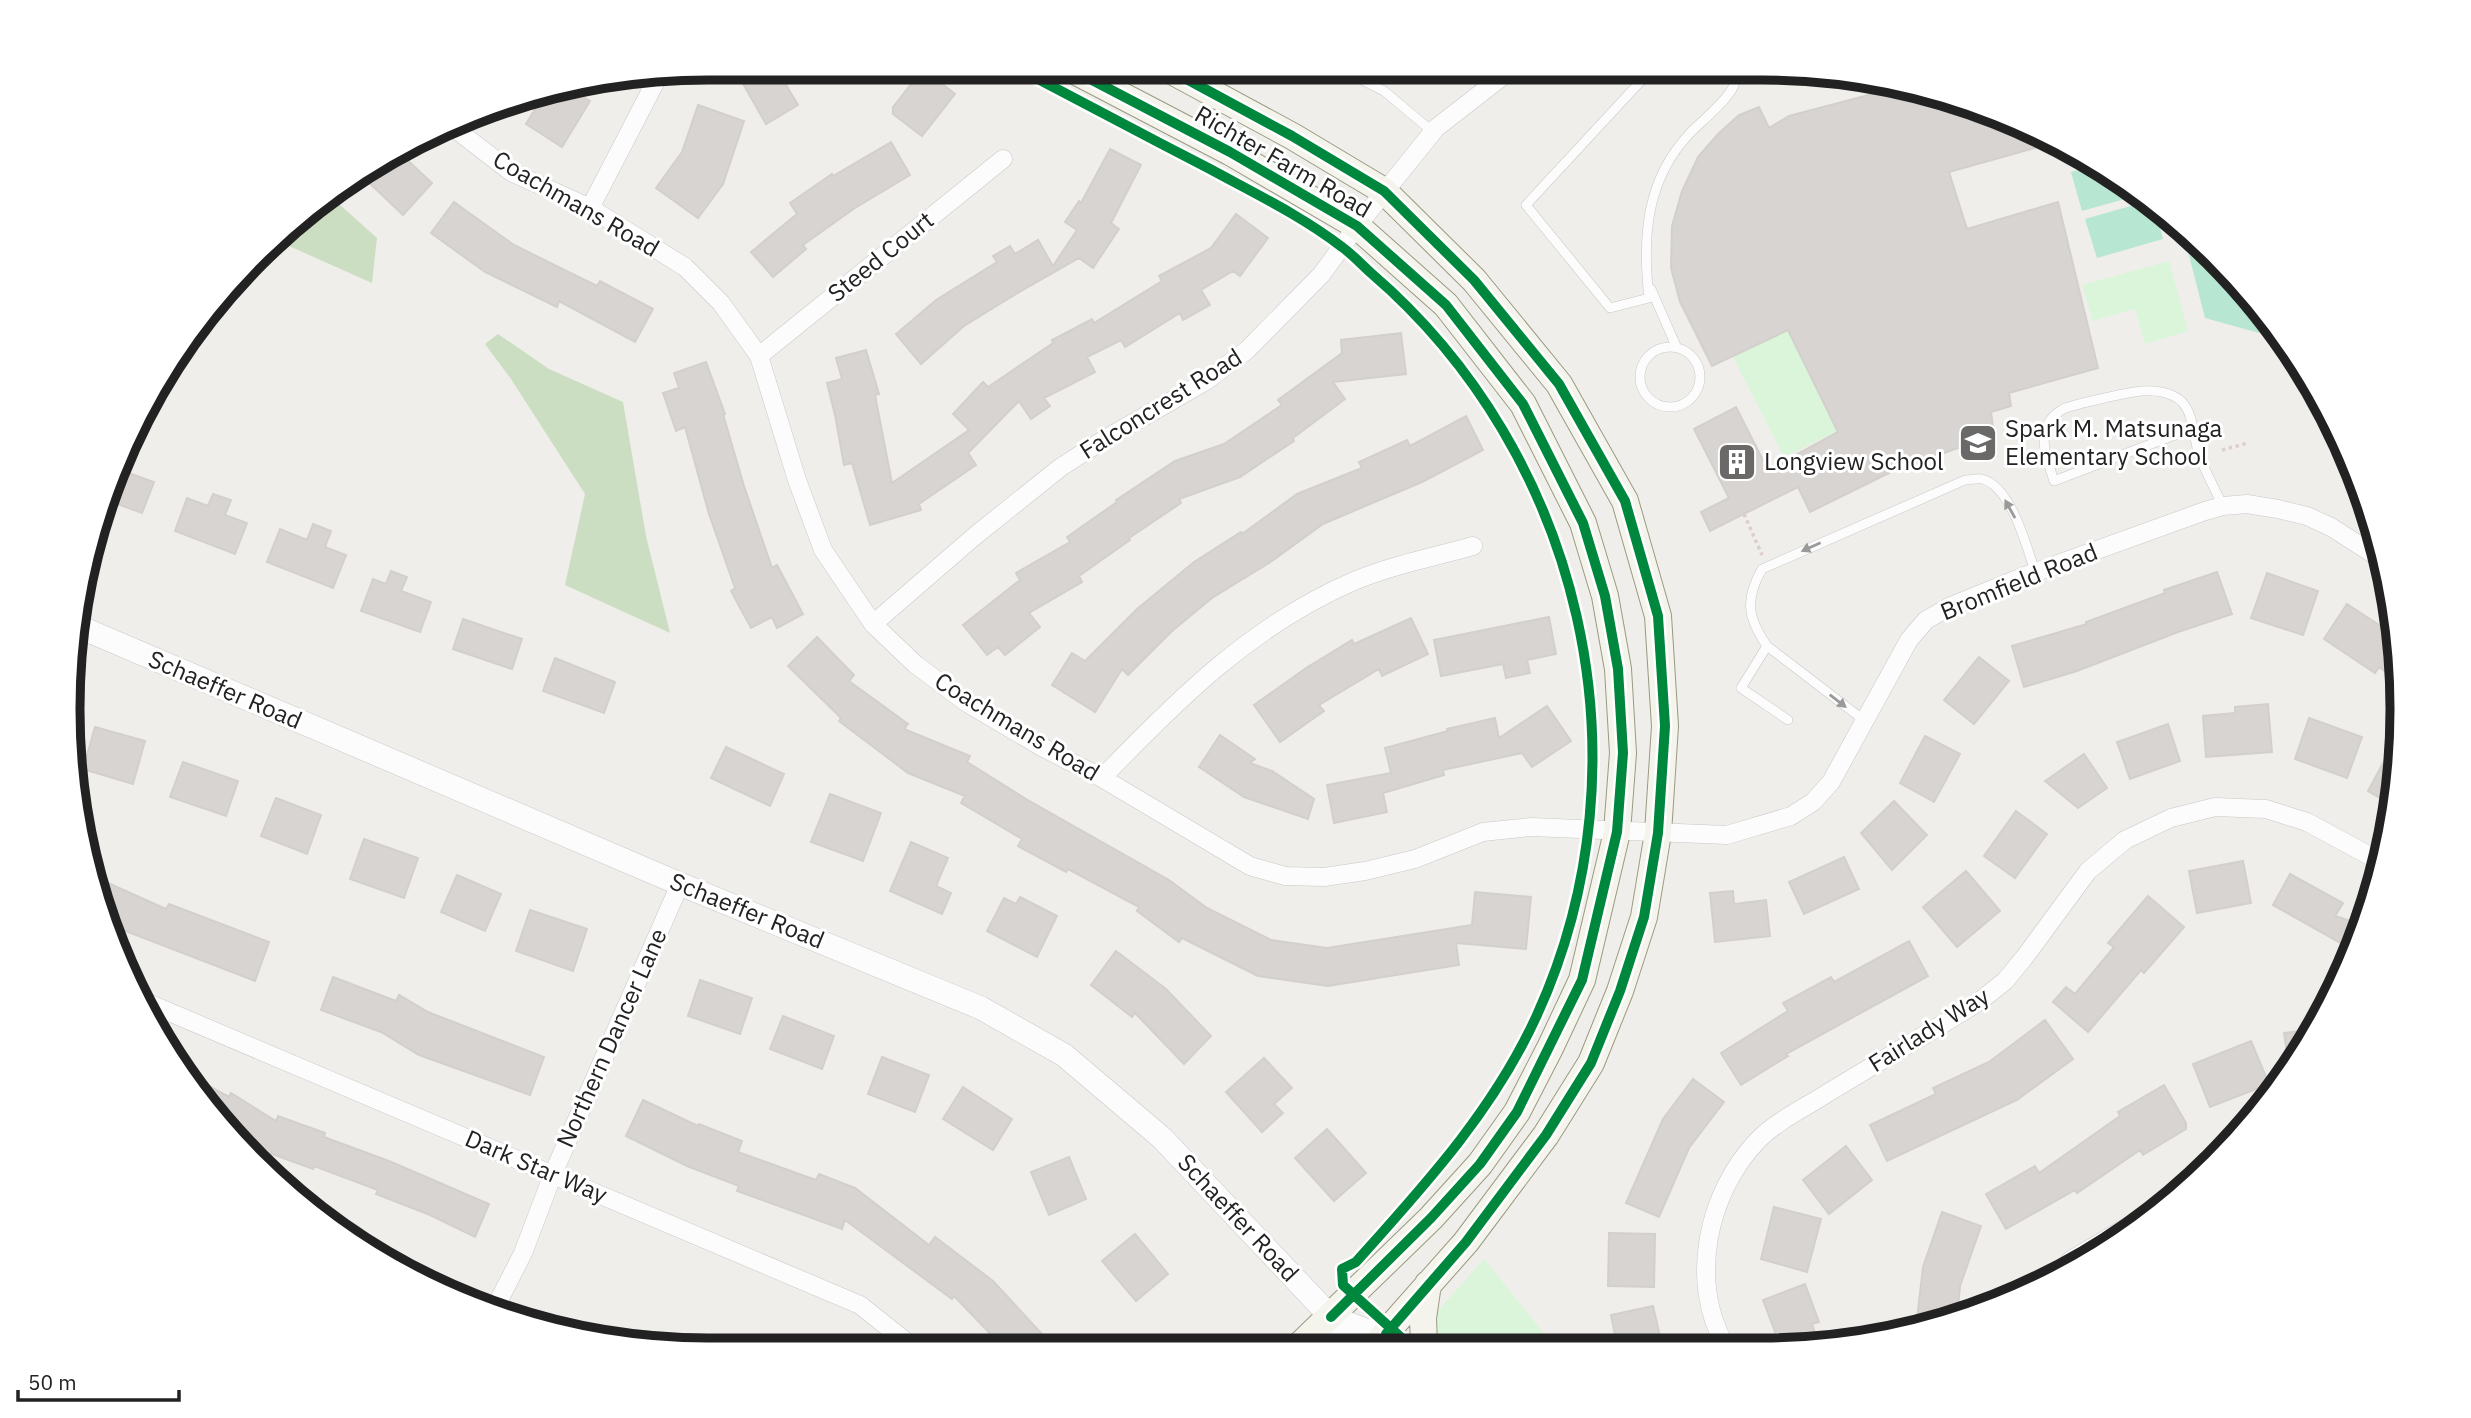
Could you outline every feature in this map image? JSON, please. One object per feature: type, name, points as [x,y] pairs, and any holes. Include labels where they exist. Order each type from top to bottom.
[{"type":"main road","name":"Richter Farm Road","points":[[1092,80],[1230,152],[1357,226],[1446,305],[1523,404],[1583,523],[1605,596],[1618,669],[1623,752],[1617,832],[1582,980],[1517,1112],[1480,1164],[1431,1217],[1307,1338]]},
{"type":"main road","name":"Richter Farm Road","points":[[1189,80],[1293,136],[1384,191],[1474,280],[1559,384],[1625,501],[1658,616],[1665,726],[1658,833],[1644,917],[1620,991],[1591,1063],[1546,1135],[1466,1242],[1390,1326],[1386,1338]]},
{"type":"main road","points":[[1424,1338],[1423,1318],[1428,1284]]},
{"type":"street","name":"Falconcrest Road","points":[[873,624],[976,535],[1062,467],[1206,381],[1247,350],[1321,275],[1384,191],[1433,132],[1498,80]]},
{"type":"street","points":[[590,208],[655,83]]},
{"type":"street","name":"Coachmans Road","points":[[459,132],[511,172],[590,208],[685,267],[721,303],[759,356],[797,480],[824,550],[873,624],[915,664],[967,703],[1040,746],[1102,778],[1250,866],[1285,876],[1324,877],[1415,859],[1483,832],[1531,827],[1658,833]]},
{"type":"street","name":"Steed Court","points":[[759,356],[1003,159]]},
{"type":"street","name":"Bromfield Road","points":[[1658,833],[1727,835],[1791,816],[1813,802],[1831,782],[1909,640],[1926,620],[1951,606],[2035,572],[2205,511],[2246,504],[2307,516],[2331,527],[2370,552]]},
{"type":"street","points":[[1102,778],[1169,709],[1244,644],[1312,602],[1356,580],[1473,546]]},
{"type":"street","name":"Schaeffer Road","points":[[86,630],[680,884],[981,1008],[1064,1055],[1162,1138],[1331,1317],[1347,1338]]},
{"type":"street","name":"Fairlady Way","points":[[1722,1338],[1707,1303],[1709,1232],[1718,1206],[1745,1155],[1761,1137],[1797,1112],[1980,1001],[2005,981],[2088,871],[2125,840],[2171,818],[2215,807],[2266,808],[2308,822],[2372,857]]},
{"type":"street","name":"Northern Dancer Lane","points":[[500,1301],[523,1253],[552,1174],[680,884]]},
{"type":"street","name":"Dark Star Way","points":[[156,1006],[860,1305],[901,1338]]},
{"type":"street","name":"Schaeffer Road","points":[[1331,1317],[1374,1338]]},
{"type":"lane","points":[[1362,80],[1384,91],[1433,132]]},
{"type":"lane","points":[[1642,80],[1526,205],[1609,307],[1649,298],[1646,263],[1652,196],[1666,167],[1688,136],[1734,88],[1736,80]]},
{"type":"lane","points":[[1647,280],[1677,348],[1691,355],[1697,363],[1700,383],[1689,401],[1670,408],[1660,406],[1651,401],[1640,385],[1641,366],[1654,351],[1663,347],[1677,348]]},
{"type":"lane","points":[[2193,428],[2054,481],[2045,451],[2044,435],[2050,419],[2062,409],[2140,391],[2164,392],[2181,401],[2188,412],[2193,428],[2199,456],[2223,506]]},
{"type":"lane","points":[[1865,721],[1767,646],[1756,629],[1750,607],[1752,587],[1762,569],[1965,480],[1983,480],[1998,490],[2011,507],[2035,572]]},
{"type":"lane","points":[[1767,646],[1741,688],[1788,720]]},
{"type":"path","points":[[2222,450],[2248,443]]},
{"type":"path","points":[[1744,514],[1767,567]]},
{"type":"green space","points":[[2083,169],[2128,198],[2082,211],[2071,172]]},
{"type":"green space","points":[[337,202],[377,238],[372,283],[286,245]]},
{"type":"green space","points":[[2137,204],[2158,221],[2163,239],[2097,258],[2085,219]]},
{"type":"green space","points":[[2187,246],[2235,295],[2264,330],[2259,333],[2205,318]]},
{"type":"green space","points":[[2169,261],[2188,331],[2145,344],[2135,309],[2093,321],[2082,285]]},
{"type":"green space","points":[[1788,330],[1826,406],[1852,424],[1784,457],[1733,357]]},
{"type":"green space","points":[[498,334],[549,369],[623,402],[646,536],[670,633],[565,585],[585,494],[511,379],[485,344]]},
{"type":"green space","points":[[1484,1259],[1547,1338],[1418,1338],[1418,1333]]},
{"type":"building","points":[[783,80],[798,105],[766,124],[742,82]]},
{"type":"building","points":[[914,80],[937,80],[955,94],[922,136],[893,114],[893,107]]},
{"type":"building","points":[[1880,92],[1964,114],[2042,146],[1949,172],[1967,229],[2058,202],[2098,368],[2009,393],[2011,406],[1991,412],[1994,435],[1891,472],[1810,512],[1798,487],[1710,531],[1701,512],[1729,498],[1694,429],[1736,407],[1768,470],[1838,432],[1788,330],[1712,366],[1680,302],[1671,268],[1672,226],[1682,191],[1698,157],[1739,115],[1759,107],[1769,128],[1789,116]]},
{"type":"building","points":[[579,95],[590,101],[562,147],[526,124],[538,105]]},
{"type":"building","points":[[698,105],[744,121],[723,184],[698,218],[656,188],[682,152]]},
{"type":"building","points":[[891,142],[910,175],[855,208],[803,245],[806,249],[773,277],[751,252],[797,214],[790,203],[832,174],[833,176]]},
{"type":"building","points":[[1110,149],[1141,165],[1111,223],[1119,229],[1093,268],[1079,258],[964,326],[921,364],[896,334],[936,300],[997,262],[993,256],[1010,246],[1015,254],[1038,240],[1053,266],[1077,230],[1065,222],[1079,201],[1081,203]]},
{"type":"building","points":[[406,159],[432,183],[403,215],[368,181]]},
{"type":"building","points":[[454,202],[514,245],[597,286],[600,281],[653,309],[635,342],[559,301],[557,307],[485,272],[431,233]]},
{"type":"building","points":[[1236,214],[1268,238],[1240,276],[1233,271],[1201,290],[1210,305],[1183,320],[1180,313],[1125,347],[1121,340],[1087,357],[1095,372],[1044,398],[1050,406],[1031,419],[1019,401],[968,453],[976,465],[919,504],[921,510],[870,525],[852,463],[844,465],[827,383],[842,379],[836,358],[866,350],[879,394],[875,395],[892,483],[969,430],[953,414],[983,382],[988,387],[1053,343],[1052,340],[1092,319],[1094,323],[1162,281],[1159,276],[1211,248]]},
{"type":"building","points":[[1401,333],[1406,374],[1333,382],[1345,399],[1293,438],[1294,441],[1240,477],[1179,499],[1181,503],[1079,576],[1082,582],[1029,613],[1040,627],[1005,655],[998,647],[987,655],[963,625],[1020,580],[1016,573],[1070,542],[1067,537],[1117,502],[1116,500],[1175,461],[1224,444],[1282,405],[1278,400],[1342,353],[1341,340]]},
{"type":"building","points":[[706,362],[725,414],[744,486],[772,568],[777,565],[803,614],[777,628],[772,617],[751,628],[731,591],[735,588],[709,514],[685,427],[676,431],[663,393],[679,388],[674,373]]},
{"type":"building","points":[[1466,416],[1483,450],[1422,482],[1323,524],[1272,561],[1212,598],[1171,632],[1128,675],[1122,669],[1095,712],[1052,685],[1072,653],[1085,661],[1137,609],[1194,562],[1241,532],[1242,534],[1297,494],[1362,468],[1359,462],[1407,440],[1410,446]]},
{"type":"building","points":[[126,472],[154,482],[142,513],[115,503]]},
{"type":"building","points":[[213,494],[231,500],[225,515],[247,523],[235,554],[175,531],[187,498],[208,506]]},
{"type":"building","points":[[313,524],[331,531],[325,547],[346,555],[333,588],[267,562],[280,529],[307,540]]},
{"type":"building","points":[[391,571],[407,577],[401,591],[431,602],[420,632],[361,611],[373,579],[386,584]]},
{"type":"building","points":[[2217,572],[2232,614],[2077,671],[2024,687],[2012,646],[2087,624],[2086,622],[2165,593],[2164,590]]},
{"type":"building","points":[[2267,573],[2318,591],[2303,635],[2251,618]]},
{"type":"building","points":[[2347,604],[2385,629],[2389,674],[2379,667],[2375,673],[2324,639]]},
{"type":"building","points":[[1549,617],[1556,654],[1527,660],[1530,673],[1506,678],[1503,664],[1441,676],[1434,640]]},
{"type":"building","points":[[1411,618],[1428,654],[1382,676],[1379,669],[1319,705],[1324,711],[1280,742],[1254,705],[1352,640],[1354,644]]},
{"type":"building","points":[[463,619],[522,639],[512,669],[453,649]]},
{"type":"building","points":[[817,637],[854,675],[849,681],[908,724],[904,729],[970,756],[967,762],[1026,799],[1169,880],[1207,908],[1271,940],[1327,948],[1472,925],[1475,892],[1531,897],[1526,949],[1456,943],[1459,965],[1328,986],[1258,976],[1182,938],[1179,942],[1137,911],[1139,907],[1018,846],[1022,839],[961,803],[965,796],[908,773],[839,721],[841,718],[788,666]]},
{"type":"building","points":[[1979,657],[2009,681],[1974,724],[1944,700]]},
{"type":"building","points":[[555,658],[615,682],[604,713],[543,691]]},
{"type":"building","points":[[2268,704],[2272,752],[2206,757],[2203,716],[2235,713],[2235,707]]},
{"type":"building","points":[[1547,706],[1571,741],[1532,767],[1522,753],[1443,770],[1444,775],[1383,793],[1387,812],[1334,823],[1327,785],[1391,773],[1385,748],[1495,718],[1499,738]]},
{"type":"building","points":[[2309,718],[2362,737],[2347,778],[2295,759]]},
{"type":"building","points":[[2168,724],[2180,761],[2130,779],[2117,742]]},
{"type":"building","points":[[95,727],[145,741],[133,784],[84,769]]},
{"type":"building","points":[[1220,735],[1255,759],[1250,763],[1272,771],[1314,799],[1308,819],[1244,797],[1199,767]]},
{"type":"building","points":[[1925,736],[1960,754],[1934,802],[1900,783]]},
{"type":"building","points":[[726,747],[784,774],[770,806],[711,778]]},
{"type":"building","points":[[2389,752],[2383,800],[2368,791]]},
{"type":"building","points":[[2084,754],[2107,788],[2078,808],[2045,781]]},
{"type":"building","points":[[183,762],[238,781],[226,816],[170,797]]},
{"type":"building","points":[[830,794],[881,813],[863,861],[811,842]]},
{"type":"building","points":[[276,798],[321,815],[307,854],[261,836]]},
{"type":"building","points":[[1894,801],[1927,835],[1892,870],[1861,833]]},
{"type":"building","points":[[2016,811],[2047,834],[2015,878],[1984,856]]},
{"type":"building","points":[[364,839],[418,858],[404,898],[350,879]]},
{"type":"building","points":[[911,842],[948,858],[936,886],[951,893],[942,914],[890,891]]},
{"type":"building","points":[[1844,857],[1859,889],[1804,914],[1789,882]]},
{"type":"building","points":[[2243,861],[2251,903],[2197,913],[2189,871]]},
{"type":"building","points":[[1966,871],[2000,911],[1957,947],[1923,907]]},
{"type":"building","points":[[2290,874],[2343,903],[2335,916],[2353,922],[2345,945],[2273,905]]},
{"type":"building","points":[[457,875],[501,894],[485,931],[441,912]]},
{"type":"building","points":[[105,882],[166,909],[169,904],[269,942],[255,981],[120,929]]},
{"type":"building","points":[[1733,891],[1734,904],[1766,900],[1770,936],[1715,942],[1710,893]]},
{"type":"building","points":[[2148,896],[2184,927],[2144,973],[2141,970],[2088,1032],[2053,1002],[2066,987],[2075,994],[2114,947],[2108,943]]},
{"type":"building","points":[[1020,897],[1057,916],[1037,957],[987,931],[1004,898],[1016,904]]},
{"type":"building","points":[[530,910],[587,929],[573,971],[516,951]]},
{"type":"building","points":[[1909,941],[1928,976],[1786,1054],[1788,1056],[1741,1085],[1721,1053],[1788,1011],[1783,1003],[1831,977],[1834,982]]},
{"type":"building","points":[[1116,951],[1166,989],[1211,1036],[1184,1064],[1135,1013],[1132,1017],[1091,985]]},
{"type":"building","points":[[333,977],[396,1001],[399,995],[428,1012],[544,1057],[530,1095],[419,1055],[381,1032],[321,1010]]},
{"type":"building","points":[[700,980],[752,998],[740,1034],[688,1016]]},
{"type":"building","points":[[783,1016],[834,1036],[822,1069],[770,1049]]},
{"type":"building","points":[[2045,1020],[2073,1059],[2017,1100],[1887,1161],[1870,1125],[1936,1094],[1933,1088],[1989,1062]]},
{"type":"building","points":[[2301,1031],[2287,1054],[2284,1033]]},
{"type":"building","points":[[2251,1041],[2268,1082],[2266,1085],[2210,1107],[2193,1064]]},
{"type":"building","points":[[882,1057],[929,1075],[915,1112],[868,1094]]},
{"type":"building","points":[[1264,1058],[1292,1088],[1274,1104],[1283,1113],[1262,1132],[1226,1092]]},
{"type":"building","points":[[1693,1079],[1724,1102],[1689,1148],[1659,1217],[1626,1203],[1663,1119]]},
{"type":"building","points":[[204,1083],[229,1097],[231,1093],[276,1121],[278,1116],[325,1133],[324,1137],[389,1161],[489,1204],[475,1237],[430,1215],[376,1194],[378,1190],[314,1166],[313,1169],[263,1151]]},
{"type":"building","points":[[2164,1085],[2186,1123],[2186,1129],[2143,1155],[2140,1150],[2077,1193],[2075,1190],[2006,1229],[1986,1194],[2035,1166],[2039,1173],[2120,1116],[2118,1112]]},
{"type":"building","points":[[963,1087],[1012,1119],[993,1150],[943,1119]]},
{"type":"building","points":[[643,1100],[698,1126],[699,1124],[742,1141],[738,1152],[816,1180],[819,1174],[855,1188],[929,1245],[935,1237],[993,1281],[1046,1338],[994,1338],[954,1296],[952,1299],[845,1220],[842,1229],[737,1191],[739,1186],[687,1166],[626,1136]]},
{"type":"building","points":[[1327,1129],[1366,1173],[1334,1201],[1295,1158]]},
{"type":"building","points":[[1846,1146],[1872,1180],[1829,1214],[1803,1180]]},
{"type":"building","points":[[1069,1157],[1086,1199],[1049,1215],[1031,1172]]},
{"type":"building","points":[[1774,1207],[1821,1219],[1807,1272],[1761,1259]]},
{"type":"building","points":[[1942,1212],[1981,1226],[1960,1286],[1958,1306],[1917,1318],[1923,1267]]},
{"type":"building","points":[[1609,1233],[1655,1234],[1654,1287],[1608,1286]]},
{"type":"building","points":[[1135,1234],[1168,1274],[1136,1301],[1102,1261]]},
{"type":"building","points":[[1805,1284],[1819,1322],[1812,1324],[1816,1335],[1777,1337],[1763,1300]]},
{"type":"building","points":[[1653,1306],[1660,1338],[1616,1338],[1611,1315]]},
{"type":"cycle path","points":[[1040,80],[1294,215],[1346,250],[1371,273],[1443,346],[1502,429],[1547,520],[1577,616],[1591,716],[1590,817],[1572,917],[1537,1015],[1500,1083],[1456,1145],[1356,1262],[1342,1269],[1343,1285],[1402,1338]]},
{"type":"cycle path","points":[[1092,80],[1230,152],[1357,226],[1446,305],[1523,404],[1583,523],[1605,596],[1618,669],[1623,753],[1617,832],[1582,980],[1517,1112],[1480,1164],[1431,1218],[1331,1317]]},
{"type":"cycle path","points":[[1188,80],[1292,136],[1384,191],[1474,280],[1559,384],[1625,501],[1658,616],[1665,726],[1658,833],[1644,917],[1620,991],[1591,1063],[1546,1135],[1466,1242],[1386,1334]]},
{"type":"place","name":"Spark M. Matsunaga Elementary School","points":[[1978,443]]},
{"type":"place","name":"Longview School","points":[[1737,462]]}]
